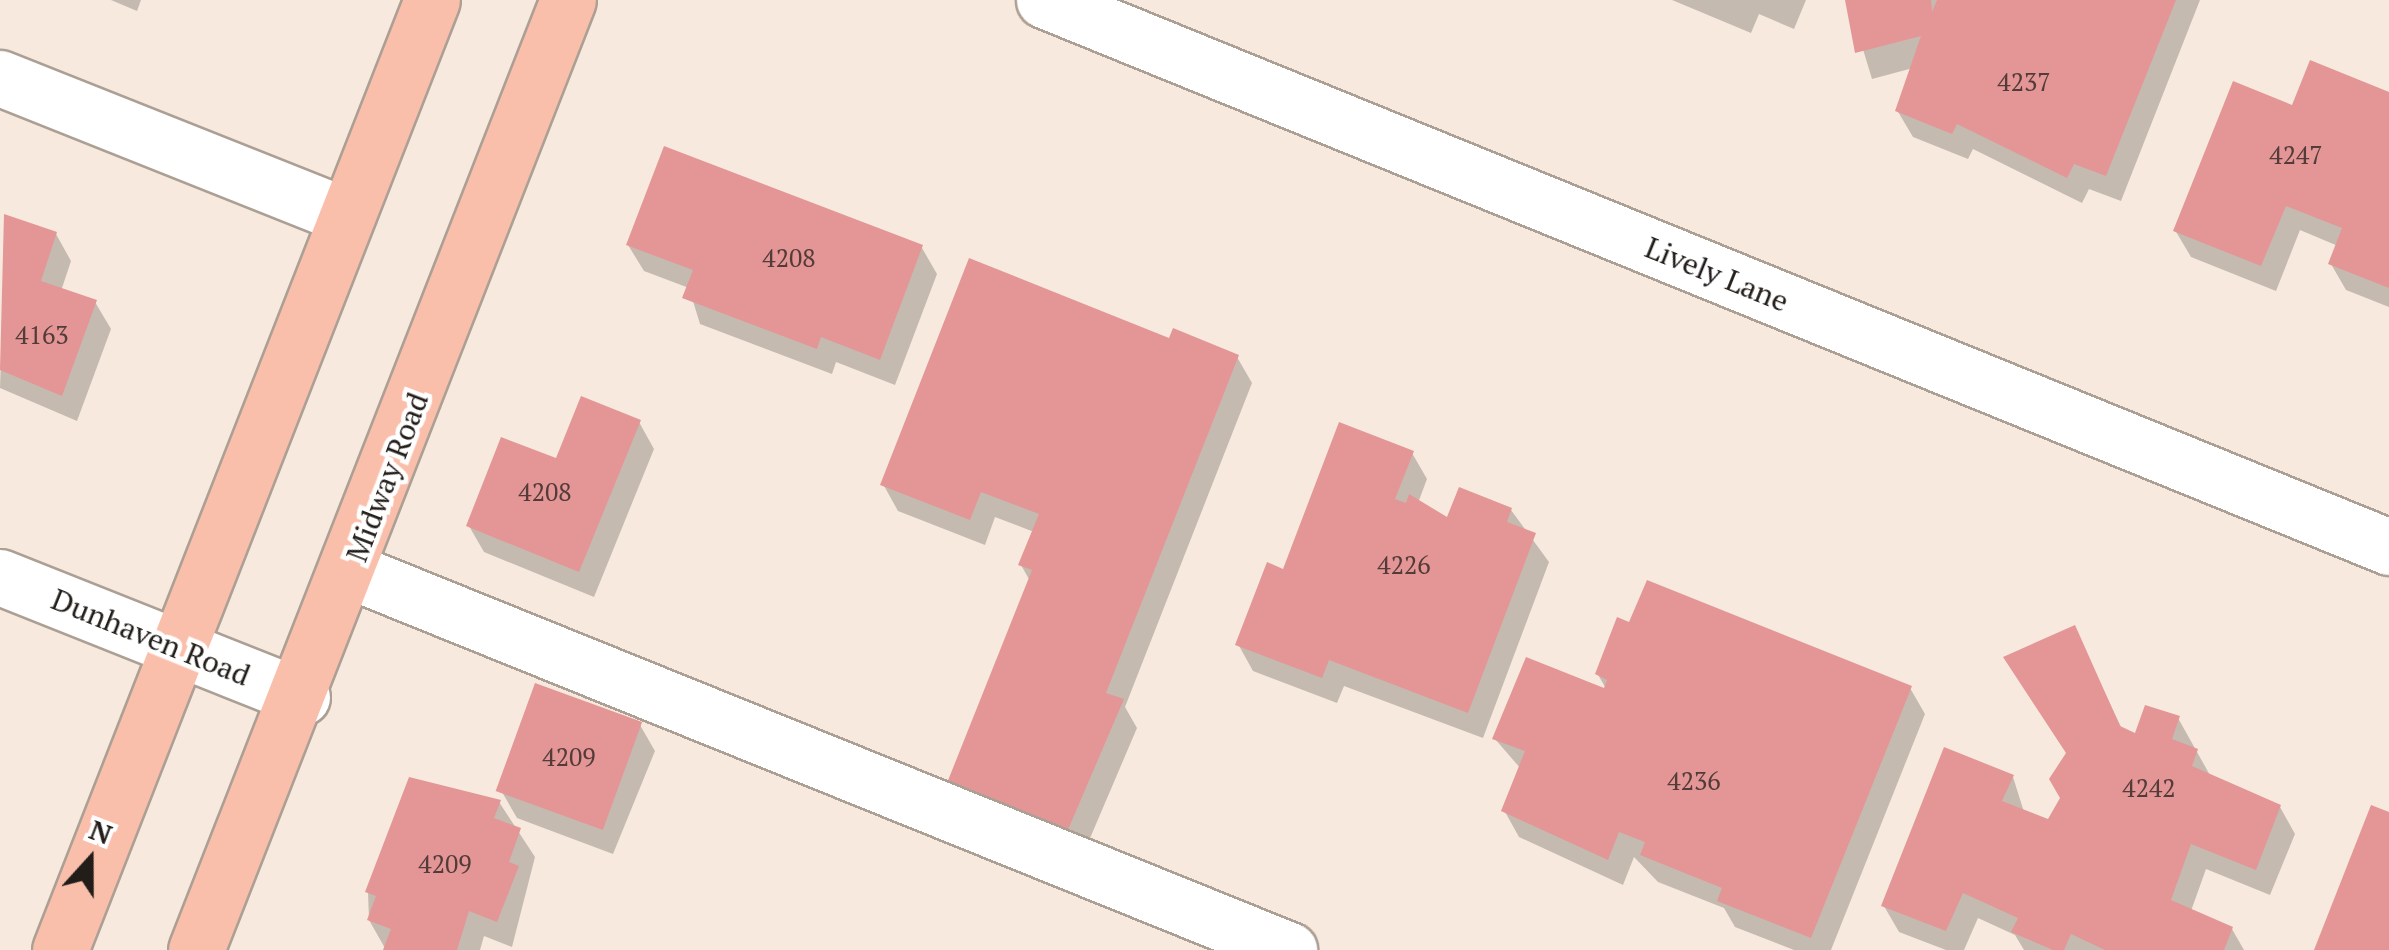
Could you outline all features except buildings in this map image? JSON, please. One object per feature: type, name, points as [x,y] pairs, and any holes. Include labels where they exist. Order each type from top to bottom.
[{"type":"main road","points":[[60,950],[432,0]]},
{"type":"main road","name":"Midway Road","points":[[196,950],[302,697],[568,0]]},
{"type":"street","name":"Lively Lane","points":[[1044,0],[2389,547]]},
{"type":"street","points":[[0,78],[346,216]]},
{"type":"street","points":[[351,570],[1290,950]]},
{"type":"street","name":"Dunhaven Road","points":[[0,577],[302,697]]}]
